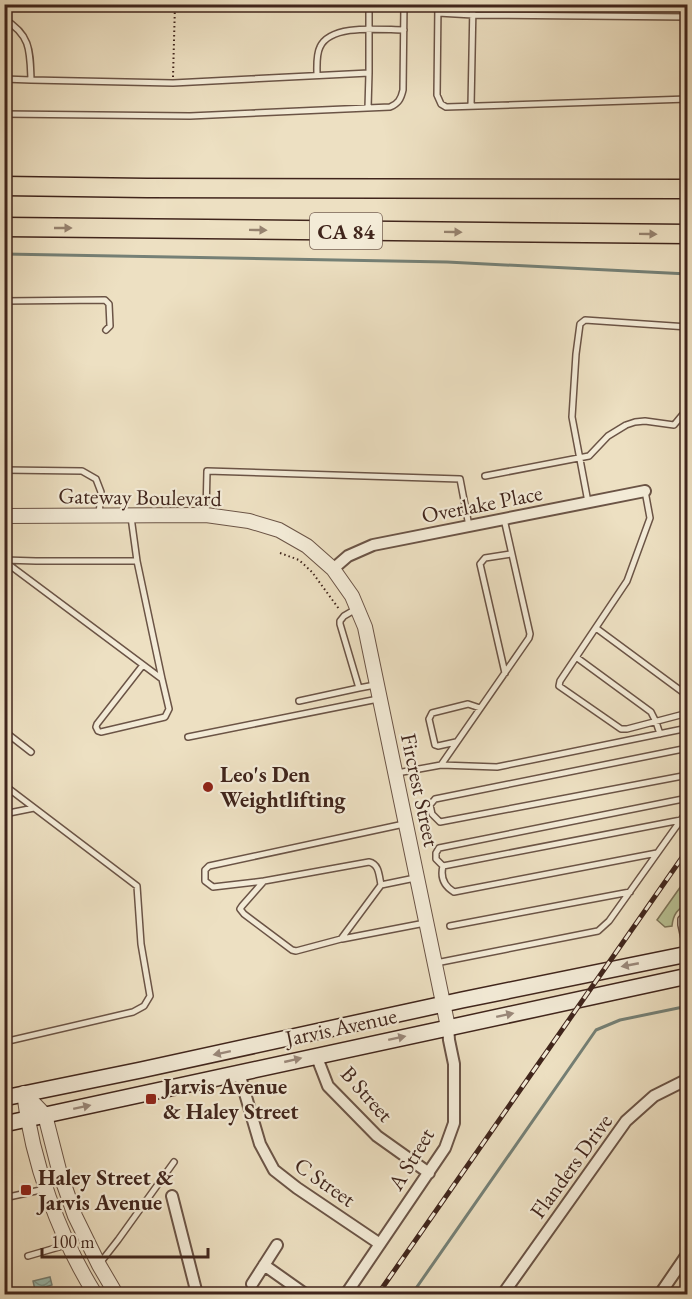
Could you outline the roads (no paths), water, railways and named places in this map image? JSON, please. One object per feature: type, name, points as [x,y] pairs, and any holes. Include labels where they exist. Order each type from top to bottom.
[{"type":"highway","name":"CA 84","points":[[4,186],[687,189]]},
{"type":"highway","name":"CA 84","points":[[4,196],[687,200]]},
{"type":"highway","name":"CA 84","points":[[4,227],[687,234]]},
{"type":"main road","name":"Jarvis Avenue","points":[[4,1098],[141,1071],[443,1004],[687,954]]},
{"type":"main road","name":"Jarvis Avenue","points":[[4,1124],[687,975]]},
{"type":"street","name":"Overlake Place","points":[[333,569],[348,556],[373,545],[645,491]]},
{"type":"street","name":"Gateway Boulevard","points":[[4,516],[206,515],[249,522],[279,531],[307,546],[333,569]]},
{"type":"street","name":"Fircrest Street","points":[[333,569],[352,596],[352,612],[365,627],[448,1027]]},
{"type":"street","name":"A Street","points":[[346,1294],[445,1148],[454,1123],[454,1064],[448,1027]]},
{"type":"street","name":"B Street","points":[[316,1055],[328,1086],[377,1136],[429,1173]]},
{"type":"street","name":"C Street","points":[[239,1073],[260,1144],[274,1170],[380,1244]]},
{"type":"street","name":"Flanders Drive","points":[[503,1294],[626,1121],[654,1096],[687,1079]]},
{"type":"street","points":[[24,1094],[45,1115],[59,1170],[75,1216],[116,1294]]},
{"type":"street","points":[[24,1094],[27,1119],[56,1219],[90,1292]]},
{"type":"street","points":[[172,1196],[197,1294]]},
{"type":"street","points":[[252,1284],[277,1245]]},
{"type":"street","points":[[660,1294],[687,1253]]},
{"type":"street","points":[[264,1265],[305,1294]]},
{"type":"lane","points":[[368,108],[369,4]]},
{"type":"lane","points":[[4,114],[190,116],[390,107],[395,105],[401,97],[404,4]]},
{"type":"lane","points":[[438,4],[437,95],[441,104],[446,107],[687,99]]},
{"type":"lane","points":[[471,106],[473,4]]},
{"type":"lane","points":[[438,13],[687,17]]},
{"type":"lane","points":[[4,19],[15,26],[28,44],[31,80]]},
{"type":"lane","points":[[317,75],[319,48],[333,34],[369,30],[404,30]]},
{"type":"lane","points":[[4,79],[173,83],[369,73]]},
{"type":"lane","points":[[4,301],[105,300],[109,304],[110,326],[106,330]]},
{"type":"lane","points":[[588,503],[572,417],[580,324],[585,320],[687,327]]},
{"type":"lane","points":[[485,476],[589,456],[608,436],[626,425],[645,421],[674,426],[687,408]]},
{"type":"lane","points":[[4,470],[82,471],[96,479],[101,492],[99,516]]},
{"type":"lane","points":[[206,515],[207,471],[460,480],[469,526]]},
{"type":"lane","points":[[645,491],[650,518],[627,581],[560,681],[559,686],[621,729],[687,713]]},
{"type":"lane","points":[[131,517],[137,561],[170,709],[162,719],[98,732],[96,727],[98,724],[143,665]]},
{"type":"lane","points":[[441,765],[528,642],[530,634],[504,519]]},
{"type":"lane","points":[[505,673],[480,564],[485,558],[511,554]]},
{"type":"lane","points":[[4,560],[137,561]]},
{"type":"lane","points":[[4,560],[162,678]]},
{"type":"lane","points":[[352,612],[341,619],[340,624],[359,688]]},
{"type":"lane","points":[[596,628],[687,696]]},
{"type":"lane","points":[[576,657],[651,712],[660,734]]},
{"type":"lane","points":[[299,701],[359,688],[378,692]]},
{"type":"lane","points":[[188,737],[378,692]]},
{"type":"lane","points":[[457,742],[435,745],[430,715],[468,704],[480,708]]},
{"type":"lane","points":[[395,773],[441,765],[497,767],[687,728]]},
{"type":"lane","points":[[4,731],[31,752]]},
{"type":"lane","points":[[687,748],[435,799],[430,805],[432,813],[440,822],[687,775]]},
{"type":"lane","points":[[4,785],[136,886],[141,944],[150,996],[144,1006],[133,1012],[4,1042]]},
{"type":"lane","points":[[657,854],[454,892],[445,886],[441,874],[442,866],[436,859],[439,848],[687,798]]},
{"type":"lane","points":[[4,814],[34,808]]},
{"type":"lane","points":[[435,963],[598,931],[609,921],[687,810]]},
{"type":"lane","points":[[442,866],[681,820]]},
{"type":"lane","points":[[381,885],[377,868],[372,862],[264,881],[213,887],[205,881],[205,870],[209,866],[406,824]]},
{"type":"lane","points":[[341,939],[381,885],[417,877]]},
{"type":"lane","points":[[264,881],[240,908],[241,912],[294,951],[341,939],[426,923]]},
{"type":"lane","points":[[450,926],[630,892]]},
{"type":"lane","points":[[687,912],[681,919],[681,925],[687,954]]},
{"type":"lane","points":[[99,1265],[174,1162]]},
{"type":"lane","points":[[4,1198],[47,1188]]},
{"type":"lane","points":[[28,1256],[68,1245]]},
{"type":"water","points":[[50,1277],[52,1285],[35,1290],[33,1281]]},
{"type":"waterway","points":[[4,254],[447,262],[688,274]]},
{"type":"waterway","points":[[412,1294],[596,1030],[620,1020],[688,1006]]},
{"type":"railway","points":[[378,1294],[688,849]]},
{"type":"place","name":"Leo's Den Weightlifting","points":[[208,787]]},
{"type":"place","name":"Jarvis Avenue & Haley Street","points":[[151,1099]]},
{"type":"place","name":"Haley Street & Jarvis Avenue","points":[[26,1190]]}]
